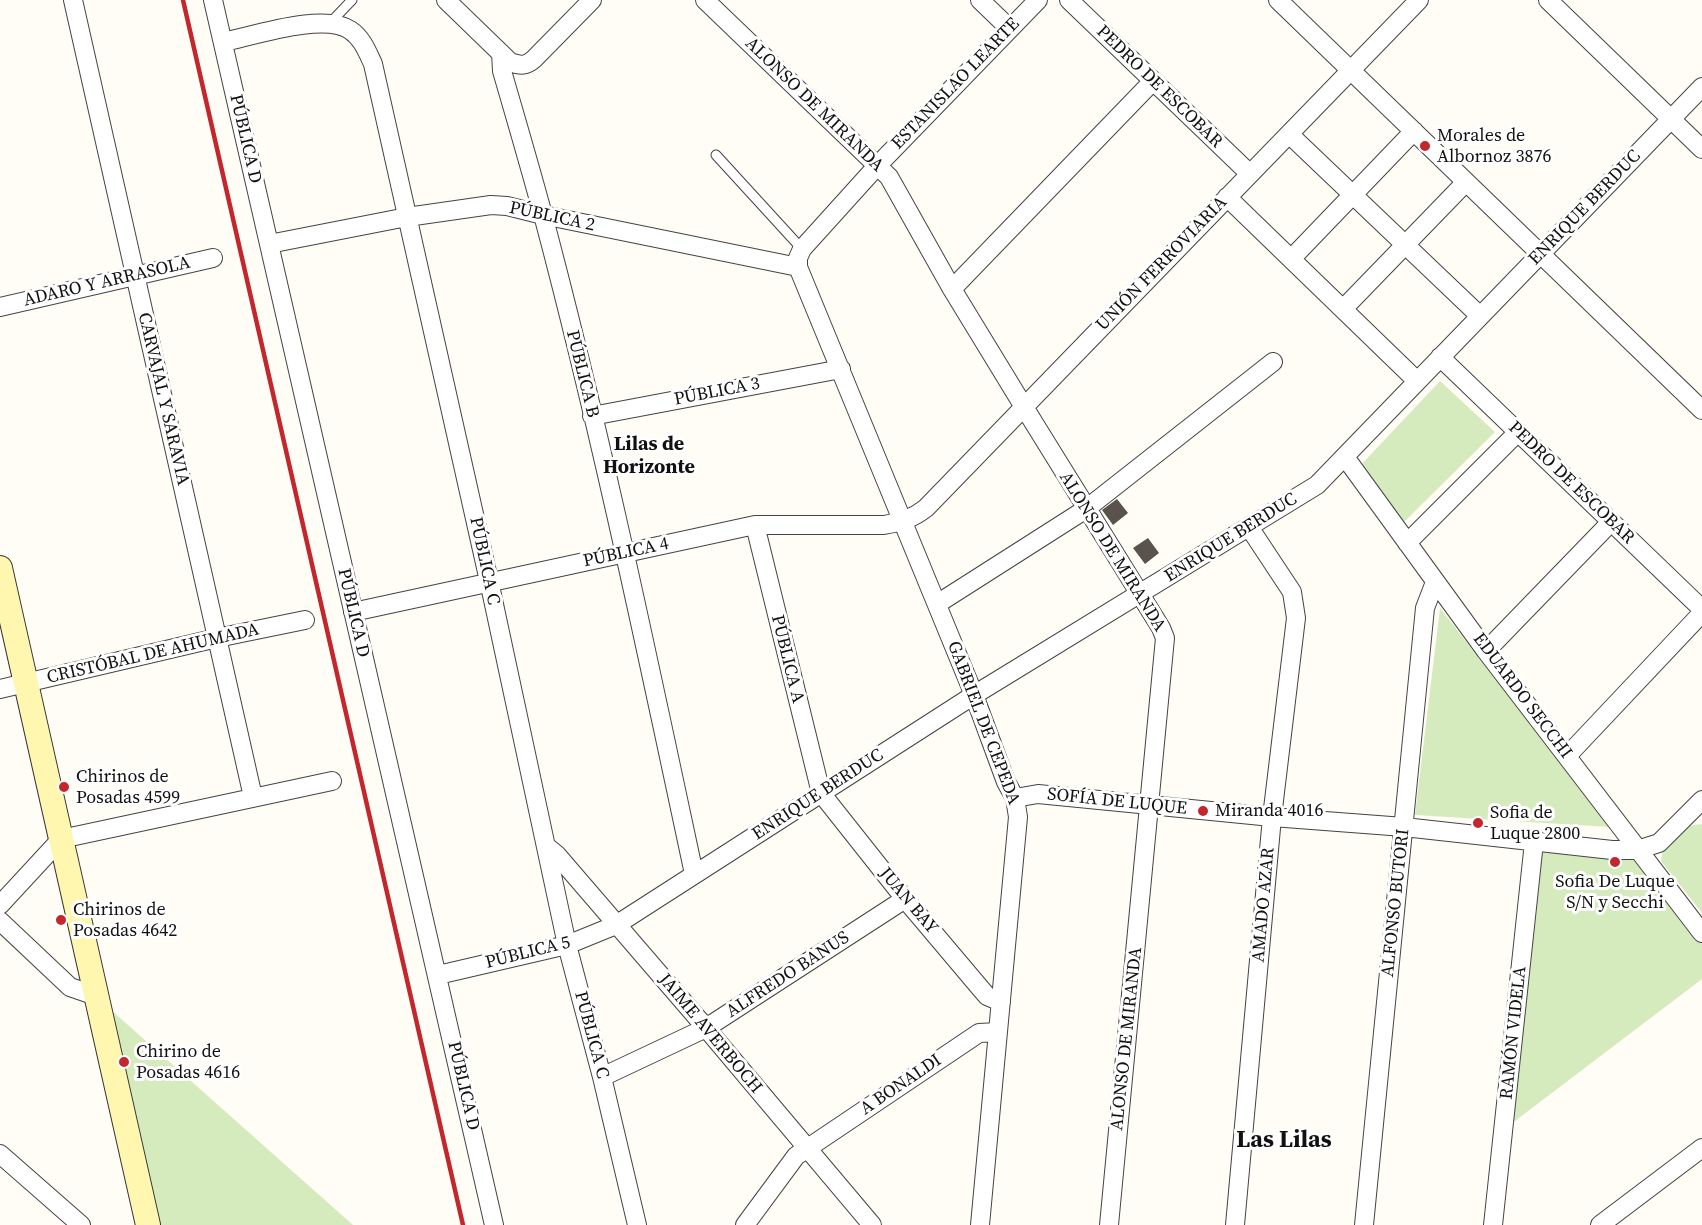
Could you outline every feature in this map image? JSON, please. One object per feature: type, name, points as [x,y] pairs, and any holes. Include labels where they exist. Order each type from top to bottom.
[{"type":"main road","points":[[0,568],[148,1225]]},
{"type":"street","name":"CARVAJAL Y SARAVIA","points":[[73,0],[252,797]]},
{"type":"street","name":"PÚBLICA D","points":[[213,0],[494,1225]]},
{"type":"street","points":[[446,0],[510,62],[519,65],[528,65],[592,0]]},
{"type":"street","name":"ALONSO DE MIRANDA","points":[[705,0],[889,177],[952,289],[1161,628],[1166,646],[1109,1225]]},
{"type":"street","points":[[980,0],[1010,29]]},
{"type":"street","name":"ESTANISLAO LEARTE","points":[[800,258],[877,166],[1038,0]]},
{"type":"street","name":"PEDRO DE ESCOBAR","points":[[1069,0],[1250,174]]},
{"type":"street","points":[[1278,0],[1702,410]]},
{"type":"street","name":"UNIÓN FERROVIARIA","points":[[902,522],[914,518],[926,508],[1419,0]]},
{"type":"street","points":[[1548,0],[1702,149]]},
{"type":"street","points":[[223,42],[308,24],[331,22]]},
{"type":"street","name":"PÚBLICA C","points":[[331,22],[351,31],[364,44],[373,64],[489,581],[567,945],[602,1077],[637,1225]]},
{"type":"street","name":"PÚBLICA B","points":[[501,53],[502,71],[543,215],[625,553],[694,874]]},
{"type":"street","points":[[952,289],[1153,81]]},
{"type":"street","name":"ENRIQUE BERDUC","points":[[616,925],[974,695],[1317,485],[1702,87]]},
{"type":"street","points":[[1291,259],[1414,131]]},
{"type":"street","points":[[1289,134],[1480,316]]},
{"type":"street","points":[[1343,309],[1466,182]]},
{"type":"street","points":[[1227,197],[1417,381]]},
{"type":"street","name":"PÚBLICA 2","points":[[269,244],[407,217],[491,205],[800,258]]},
{"type":"street","name":"ADARO Y ARRASOLA","points":[[0,307],[213,258]]},
{"type":"street","name":"GABRIEL DE CEPEDA","points":[[800,258],[841,369],[974,695],[1006,782],[1015,798],[1018,817],[980,1225]]},
{"type":"street","name":"PEDRO DE ESCOBAR","points":[[1440,357],[1702,611]]},
{"type":"street","points":[[937,604],[1086,509],[1273,362]]},
{"type":"street","name":"PÚBLICA 3","points":[[592,416],[841,369]]},
{"type":"street","points":[[1407,543],[1518,432]]},
{"type":"street","name":"EDUARDO SECCHI","points":[[1345,457],[1486,651],[1702,933]]},
{"type":"street","name":"PÚBLICA 4","points":[[352,612],[755,525],[884,525],[902,522]]},
{"type":"street","points":[[1486,651],[1611,522]]},
{"type":"street","name":"PÚBLICA A","points":[[755,525],[821,793]]},
{"type":"street","name":"AMADO AZAR","points":[[1235,1225],[1272,817],[1296,618],[1292,592],[1250,527]]},
{"type":"street","name":"ALFONSO BUTORI","points":[[1364,1225],[1425,608],[1435,582]]},
{"type":"street","points":[[1567,756],[1702,611]]},
{"type":"street","name":"CRISTÓBAL DE AHUMADA","points":[[0,689],[217,638],[306,620]]},
{"type":"street","points":[[0,905],[61,839],[332,781]]},
{"type":"street","name":"JUAN BAY","points":[[821,793],[905,899],[987,996],[1001,1002]]},
{"type":"street","name":"SOFÍA DE LUQUE","points":[[1015,798],[1038,794],[1272,817],[1404,827],[1612,850],[1637,850],[1659,843],[1699,809]]},
{"type":"street","name":"RAMÓN VIDELA","points":[[1493,1225],[1534,842]]},
{"type":"street","name":"JAIME AVERBOCH","points":[[546,846],[557,855],[706,1028],[872,1225]]},
{"type":"street","name":"ALFREDO BANUS","points":[[602,1077],[706,1028],[905,899]]},
{"type":"street","points":[[0,921],[70,987],[96,996]]},
{"type":"street","name":"PÚBLICA 5","points":[[438,975],[567,945],[616,925]]},
{"type":"street","name":"A BONALDI","points":[[745,1225],[790,1163],[807,1148],[979,1033],[998,1032]]},
{"type":"street","points":[[1600,1225],[1702,1148]]},
{"type":"street","points":[[0,1154],[81,1225]]},
{"type":"lane","points":[[331,22],[352,0]]},
{"type":"lane","points":[[716,156],[800,258]]},
{"type":"green space","points":[[1440,381],[1495,432],[1404,522],[1358,468]]},
{"type":"green space","points":[[1440,608],[1610,827],[1415,815]]},
{"type":"green space","points":[[1702,824],[1702,913],[1661,861],[1663,850],[1689,826]]},
{"type":"green space","points":[[1540,846],[1639,858],[1702,936],[1702,979],[1511,1124]]},
{"type":"green space","points":[[110,1009],[353,1225],[158,1225]]},
{"type":"building","points":[[1117,499],[1128,513],[1113,525],[1102,510]]},
{"type":"building","points":[[1148,538],[1159,553],[1145,564],[1133,548]]},
{"type":"railway","points":[[183,0],[463,1225]]},
{"type":"place","name":"Morales de Albornoz 3876","points":[[1425,146]]},
{"type":"place","name":"Chirinos de Posadas 4599","points":[[64,787]]},
{"type":"place","name":"Miranda 4016","points":[[1203,811]]},
{"type":"place","name":"Sofia de Luque 2800","points":[[1478,823]]},
{"type":"place","name":"Sofia De Luque S/N y Secchi","points":[[1615,862]]},
{"type":"place","name":"Chirinos de Posadas 4642","points":[[61,920]]},
{"type":"place","name":"Chirino de Posadas 4616","points":[[124,1062]]},
{"type":"district","name":"Lilas de Horizonte","points":[[649,456]]},
{"type":"district","name":"Las Lilas","points":[[1284,1141]]}]
